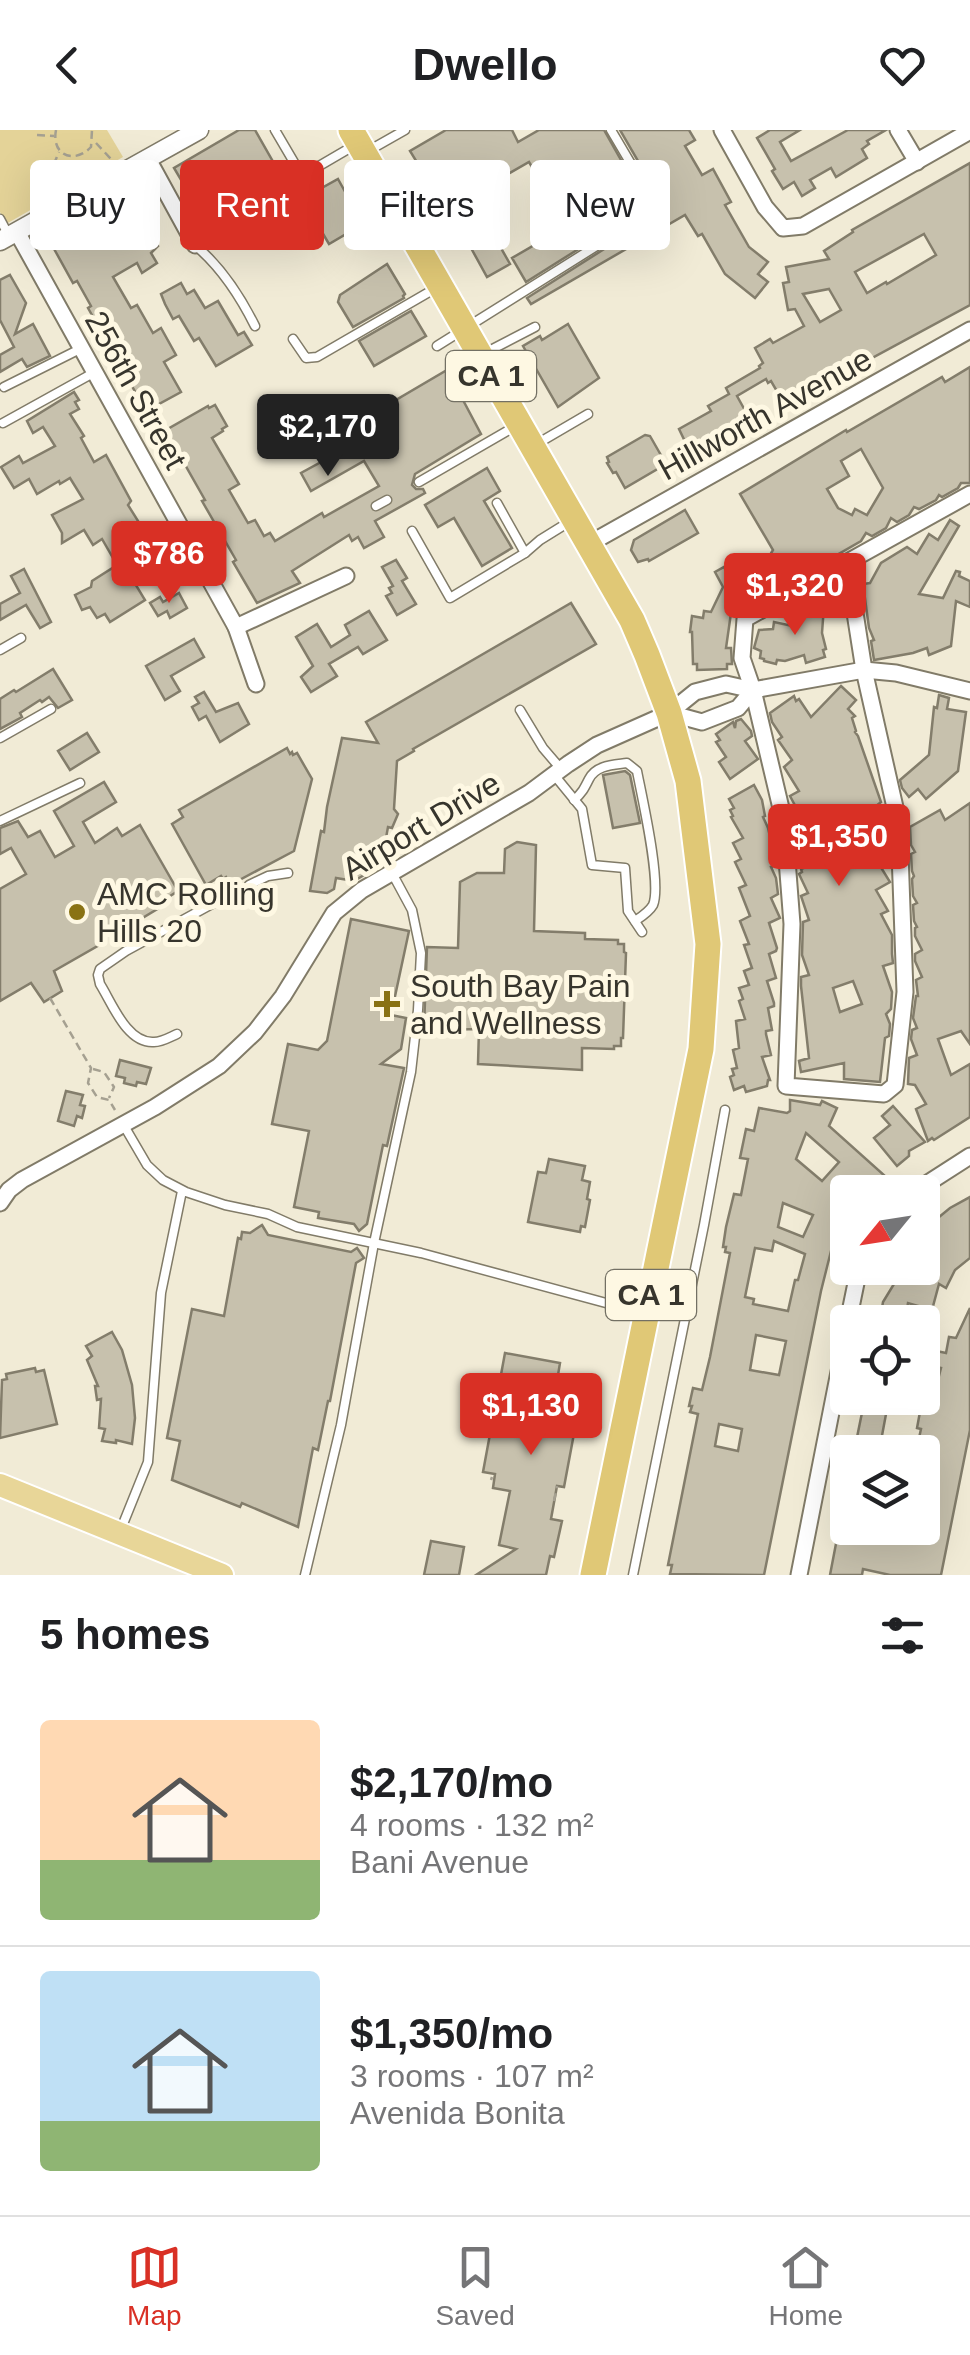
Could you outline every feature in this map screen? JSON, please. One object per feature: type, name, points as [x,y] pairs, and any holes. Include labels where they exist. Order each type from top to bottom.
[{"type":"highway","name":"CA 1","points":[[419,250],[632,620],[669,713],[688,781],[708,944],[701,1050],[593,1575]]},
{"type":"main road","points":[[0,1484],[222,1575]]},
{"type":"street","points":[[7,232],[199,130]]},
{"type":"street","points":[[722,130],[766,207],[783,228],[803,226],[970,131]]},
{"type":"street","points":[[898,130],[917,162]]},
{"type":"street","points":[[148,159],[180,217]]},
{"type":"street","name":"256th Street","points":[[7,232],[82,348],[236,627],[256,684]]},
{"type":"street","name":"Hillworth Avenue","points":[[587,545],[970,330]]},
{"type":"street","points":[[847,562],[864,670],[899,825],[905,992],[895,1085],[884,1094],[786,1086],[792,924],[784,821],[742,658],[745,618],[970,494]]},
{"type":"street","points":[[236,627],[346,576]]},
{"type":"street","points":[[669,713],[702,722],[738,708],[753,690],[864,670],[896,673],[970,691]]},
{"type":"street","name":"Airport Drive","points":[[0,1204],[22,1180],[219,1066],[255,1032],[283,996],[334,913],[362,890],[529,793],[597,746],[669,713],[695,692],[726,684],[753,690]]},
{"type":"street","points":[[940,1175],[970,1156]]},
{"type":"street","points":[[799,1575],[830,1415]]},
{"type":"lane","points":[[275,130],[302,176],[358,142],[405,130]]},
{"type":"lane","points":[[437,346],[657,208],[612,130]]},
{"type":"lane","points":[[201,250],[246,306],[255,326]]},
{"type":"lane","points":[[293,339],[306,358],[317,358],[440,285]]},
{"type":"lane","points":[[480,356],[535,327]]},
{"type":"lane","points":[[4,387],[82,348]]},
{"type":"lane","points":[[3,423],[95,372]]},
{"type":"lane","points":[[532,448],[588,414]]},
{"type":"lane","points":[[419,482],[518,424]]},
{"type":"lane","points":[[376,506],[387,500]]},
{"type":"lane","points":[[497,503],[525,553]]},
{"type":"lane","points":[[412,530],[450,598],[572,520]]},
{"type":"lane","points":[[0,650],[21,638]]},
{"type":"lane","points":[[0,738],[51,709]]},
{"type":"lane","points":[[520,710],[582,809],[592,865],[625,868],[628,911],[642,932]]},
{"type":"lane","points":[[574,800],[597,770],[627,763],[638,770],[653,857],[654,904],[635,921]]},
{"type":"lane","points":[[0,822],[80,783]]},
{"type":"lane","points":[[248,885],[288,873]]},
{"type":"lane","points":[[305,1575],[341,1425],[374,1243],[411,1072],[420,953],[412,910],[392,873]]},
{"type":"lane","points":[[178,1034],[156,1042],[131,1034],[100,984],[100,969],[234,892]]},
{"type":"lane","points":[[634,1575],[725,1110]]},
{"type":"lane","points":[[123,1124],[147,1166],[182,1191],[268,1214],[297,1227],[488,1270],[647,1314]]},
{"type":"lane","points":[[120,1533],[148,1462],[161,1293],[182,1191]]},
{"type":"path","points":[[60,150],[70,156],[82,155],[91,147],[92,130]]},
{"type":"path","points":[[37,136],[56,133],[60,150],[55,160]]},
{"type":"path","points":[[93,141],[112,160]]},
{"type":"path","points":[[50,998],[91,1068],[88,1083],[97,1098],[109,1100]]},
{"type":"path","points":[[91,1068],[104,1072],[114,1087],[109,1100]]},
{"type":"path","points":[[109,1100],[123,1124]]},
{"type":"path","points":[[554,1501],[557,1486]]},
{"type":"shaded area","points":[[0,130],[107,130],[123,157],[30,160],[30,210],[6,224],[0,212]]},
{"type":"building","points":[[239,130],[255,130],[272,160],[188,160]]},
{"type":"building","points":[[446,130],[512,130],[518,142],[539,130],[604,130],[621,160],[530,160],[530,164],[510,173],[510,160],[416,160],[410,151]]},
{"type":"building","points":[[620,130],[689,130],[695,140],[685,146],[702,175],[713,169],[731,202],[725,205],[749,247],[768,262],[758,274],[768,282],[755,298],[725,274],[702,234],[698,236],[685,215],[670,224],[670,160],[637,160]]},
{"type":"building","points":[[770,130],[800,130],[780,142],[791,161],[848,130],[886,130],[867,141],[869,144],[862,149],[867,158],[836,177],[831,168],[810,180],[815,188],[802,196],[794,182],[783,189],[772,171],[775,169],[757,138]]},
{"type":"building","points":[[970,163],[970,305],[785,405],[766,379],[737,396],[752,423],[743,429],[741,426],[720,439],[723,443],[693,458],[679,429],[711,411],[708,406],[729,394],[726,388],[760,368],[763,363],[755,348],[804,326],[795,309],[788,310],[783,283],[789,282],[786,267],[829,259],[824,251],[852,230]],"holes":[[[924,234],[936,255],[867,293],[855,272]],[[829,289],[841,310],[820,322],[803,294]]]},
{"type":"building","points":[[338,179],[344,190],[344,235],[329,244],[324,236],[324,187]]},
{"type":"building","points":[[530,248],[577,250],[526,282],[512,258]]},
{"type":"building","points":[[55,250],[154,250],[151,253],[157,263],[142,273],[137,263],[113,277],[131,308],[137,305],[153,333],[161,328],[176,355],[164,362],[181,392],[146,411],[77,281],[73,283]]},
{"type":"building","points":[[472,250],[502,250],[510,264],[487,277]]},
{"type":"building","points":[[603,250],[624,250],[531,304],[527,298]]},
{"type":"building","points":[[387,264],[404,298],[353,327],[338,302],[340,295]]},
{"type":"building","points":[[10,275],[26,303],[15,334],[33,324],[50,356],[27,367],[22,359],[0,372],[0,355],[14,347],[0,320],[0,280]]},
{"type":"building","points":[[181,283],[187,294],[194,290],[205,308],[218,301],[238,335],[244,332],[252,345],[216,366],[199,338],[194,341],[179,316],[173,319],[165,304],[161,294]]},
{"type":"building","points":[[411,311],[426,336],[374,366],[359,341]]},
{"type":"building","points":[[568,324],[599,378],[558,407],[523,346]]},
{"type":"building","points":[[970,367],[970,483],[961,483],[919,509],[914,507],[897,522],[891,518],[886,528],[872,536],[866,533],[861,541],[828,560],[823,558],[819,565],[781,586],[778,584],[757,600],[751,596],[747,605],[735,615],[731,613],[726,648],[731,648],[732,664],[727,664],[727,669],[697,670],[690,632],[692,616],[703,618],[704,611],[711,612],[723,587],[715,572],[724,567],[737,588],[745,575],[755,580],[773,550],[740,494],[942,377],[945,382]],"holes":[[[861,449],[883,488],[867,515],[855,509],[852,515],[838,508],[827,489],[849,476],[841,461]]]},
{"type":"building","points":[[447,370],[481,434],[415,474],[412,485],[425,493],[375,521],[384,537],[364,548],[358,537],[352,541],[349,535],[292,571],[300,583],[257,603],[180,456],[174,459],[159,434],[215,405],[227,426],[212,438],[239,484],[229,490],[248,523],[255,520],[264,536],[270,533],[275,541],[379,486],[364,461],[311,491],[301,473],[354,444],[345,430]]},
{"type":"building","points":[[74,392],[79,409],[70,414],[84,436],[81,438],[94,462],[106,455],[131,501],[128,505],[165,564],[134,582],[145,600],[110,622],[105,614],[97,618],[90,607],[82,610],[75,595],[117,565],[102,539],[93,545],[84,530],[62,543],[62,533],[52,515],[83,499],[70,478],[37,494],[29,479],[14,488],[1,467],[19,456],[23,463],[55,446],[43,427],[33,433],[27,421]]},
{"type":"building","points":[[645,435],[650,436],[666,464],[625,488],[607,463],[607,457]]},
{"type":"building","points":[[487,468],[500,491],[484,501],[512,548],[482,566],[454,518],[438,527],[425,505]]},
{"type":"building","points":[[685,510],[698,533],[649,561],[638,562],[631,550],[634,540]]},
{"type":"building","points":[[950,520],[959,526],[919,594],[943,598],[956,571],[970,581],[970,607],[956,601],[951,646],[929,655],[927,648],[874,660],[863,584],[870,583],[881,563],[907,547],[917,554],[929,534],[938,540]]},
{"type":"building","points":[[396,560],[407,578],[402,581],[416,604],[397,615],[386,596],[392,593],[389,588],[393,586],[382,567]]},
{"type":"building","points":[[24,569],[51,622],[40,628],[26,605],[0,620],[0,604],[20,593],[11,576]]},
{"type":"building","points":[[179,593],[187,608],[170,618],[167,611],[158,616],[150,603],[160,597],[163,602]]},
{"type":"building","points":[[571,603],[596,644],[397,761],[394,809],[398,814],[392,828],[388,827],[381,865],[354,881],[336,878],[334,889],[327,893],[310,891],[342,738],[378,743],[366,722]]},
{"type":"building","points":[[799,603],[824,606],[825,657],[806,663],[804,655],[777,660],[776,664],[764,661],[761,651],[754,648],[759,630],[773,629],[774,622],[797,627]]},
{"type":"building","points":[[369,611],[387,640],[363,654],[358,647],[329,664],[337,676],[311,692],[301,677],[313,666],[296,637],[317,624],[331,647],[350,635],[345,625]]},
{"type":"building","points":[[194,639],[204,657],[171,676],[180,691],[165,700],[146,666]]},
{"type":"building","points":[[53,669],[72,700],[58,708],[49,697],[40,700],[20,713],[22,717],[0,729],[0,699]]},
{"type":"building","points":[[841,686],[856,700],[848,709],[855,716],[855,732],[881,802],[870,811],[882,830],[876,835],[888,853],[877,861],[890,882],[876,890],[888,911],[881,914],[892,935],[893,963],[883,966],[892,992],[891,1009],[886,1014],[889,1036],[885,1038],[880,1082],[844,1079],[844,1063],[801,1072],[799,1061],[809,1058],[801,986],[801,977],[809,975],[802,955],[803,922],[809,920],[801,896],[808,893],[799,874],[806,867],[797,849],[797,843],[803,840],[794,816],[799,813],[790,796],[799,791],[784,767],[792,760],[778,740],[782,737],[770,713],[794,696],[811,717]],"holes":[[[853,981],[862,1004],[840,1012],[833,988]]]},
{"type":"building","points":[[204,692],[216,712],[238,703],[249,724],[220,742],[206,716],[199,720],[192,707],[199,703],[195,697]]},
{"type":"building","points":[[939,695],[949,698],[947,709],[966,712],[958,771],[926,799],[918,789],[909,797],[900,780],[929,755]]},
{"type":"building","points":[[741,719],[752,736],[745,741],[758,759],[730,779],[719,762],[726,757],[716,742],[720,740],[716,734],[733,722],[735,728],[736,721]]},
{"type":"building","points":[[87,733],[99,752],[70,770],[58,751]]},
{"type":"building","points":[[287,748],[290,754],[297,753],[312,779],[294,851],[230,885],[221,876],[206,885],[172,824],[183,817],[179,810]]},
{"type":"building","points":[[625,771],[630,775],[640,823],[613,828],[603,775]]},
{"type":"building","name":"AMC Rolling Hills 20","points":[[104,782],[116,802],[83,822],[95,843],[117,828],[122,836],[140,825],[178,891],[139,920],[136,916],[97,938],[101,944],[54,971],[62,991],[44,1002],[31,983],[0,1001],[0,889],[26,874],[11,848],[0,854],[0,828],[18,821],[28,837],[40,831],[55,857],[74,846],[54,811]]},
{"type":"building","points":[[754,785],[762,800],[776,862],[771,867],[778,894],[771,898],[780,918],[769,923],[777,948],[769,954],[776,978],[767,981],[774,1003],[768,1008],[772,1030],[766,1031],[771,1055],[762,1057],[770,1080],[767,1086],[746,1092],[744,1086],[734,1090],[730,1077],[734,1075],[732,1069],[737,1068],[733,1050],[739,1048],[736,1021],[745,1019],[739,988],[749,985],[744,971],[752,968],[744,945],[749,944],[740,921],[750,916],[739,888],[746,885],[735,862],[741,859],[733,843],[743,838],[731,817],[730,810],[734,808],[729,799]]},
{"type":"building","points":[[970,803],[970,1044],[961,1031],[938,1039],[951,1075],[970,1064],[970,1117],[928,1141],[916,1109],[926,1104],[915,1085],[908,1084],[909,1058],[917,1055],[911,1039],[912,1030],[917,1028],[913,1018],[918,996],[916,980],[922,977],[915,961],[915,954],[922,950],[915,936],[913,905],[917,903],[913,896],[911,854],[915,852],[910,827],[940,810],[945,820]]},
{"type":"building","points":[[517,842],[536,845],[534,931],[585,933],[585,939],[618,940],[618,944],[624,944],[621,1046],[582,1048],[582,1070],[478,1064],[479,1029],[424,1028],[427,947],[458,948],[460,882],[477,873],[504,873],[505,849]]},
{"type":"building","points":[[351,919],[409,931],[391,1015],[406,1018],[401,1049],[381,1064],[404,1068],[367,1224],[359,1231],[354,1224],[318,1218],[319,1212],[294,1207],[309,1131],[272,1124],[288,1044],[318,1050],[327,1041]]},
{"type":"building","points":[[120,1060],[151,1068],[146,1084],[124,1083],[125,1078],[116,1076]]},
{"type":"building","points":[[66,1091],[83,1095],[82,1118],[77,1116],[74,1126],[58,1121]]},
{"type":"building","points":[[790,1100],[820,1105],[822,1101],[837,1108],[829,1126],[884,1175],[830,1175],[830,1255],[764,1575],[670,1574],[672,1565],[668,1565],[698,1414],[690,1412],[689,1406],[693,1388],[702,1390],[710,1357],[730,1253],[723,1247],[726,1227],[734,1194],[741,1195],[748,1159],[740,1158],[746,1129],[754,1131],[759,1108],[787,1113]],"holes":[[[806,1133],[839,1162],[822,1181],[796,1159]],[[783,1203],[813,1215],[803,1237],[778,1227]],[[774,1241],[805,1254],[788,1311],[753,1304],[754,1299],[745,1297],[755,1248],[772,1251]],[[756,1335],[786,1341],[779,1375],[750,1370]],[[719,1424],[742,1429],[738,1451],[715,1446]]]},
{"type":"building","points":[[893,1106],[925,1142],[909,1151],[909,1156],[897,1166],[874,1138],[890,1125],[882,1116]]},
{"type":"building","points":[[549,1159],[585,1166],[582,1180],[590,1182],[590,1200],[585,1227],[581,1226],[580,1232],[528,1222],[538,1172],[546,1173]]},
{"type":"building","points":[[970,1197],[970,1258],[955,1270],[946,1288],[940,1285],[940,1216]]},
{"type":"building","points":[[262,1225],[268,1235],[351,1252],[357,1248],[364,1258],[356,1263],[330,1401],[318,1450],[313,1448],[298,1527],[172,1480],[180,1441],[167,1438],[192,1309],[224,1316],[238,1238],[241,1239],[242,1232],[250,1233]]},
{"type":"building","points":[[893,1285],[939,1285],[933,1305],[882,1305]]},
{"type":"building","points":[[970,1308],[970,1430],[941,1575],[890,1575],[863,1569],[862,1575],[830,1575],[836,1545],[940,1545],[940,1435],[920,1435],[921,1429],[917,1428],[919,1415],[940,1415],[940,1352],[946,1353],[949,1337],[956,1338]]},
{"type":"building","points":[[112,1332],[122,1350],[132,1385],[132,1444],[102,1441],[105,1429],[99,1428],[101,1399],[97,1400],[98,1386],[87,1360],[92,1356],[86,1346]]},
{"type":"building","points":[[505,1353],[560,1363],[558,1375],[584,1380],[564,1487],[557,1486],[551,1519],[562,1521],[546,1575],[476,1575],[516,1549],[499,1545],[510,1491],[493,1488],[495,1474],[483,1472]]},
{"type":"building","points":[[35,1368],[36,1372],[44,1370],[57,1424],[0,1438],[2,1380],[7,1379],[6,1374]]},
{"type":"building","points":[[862,1415],[886,1415],[882,1435],[857,1435]]},
{"type":"building","points":[[431,1541],[464,1547],[459,1575],[424,1575]]},
{"type":"place","name":"AMC Rolling Hills 20","points":[[77,912]]},
{"type":"place","name":"South Bay Pain and Wellness","points":[[387,1004]]}]
